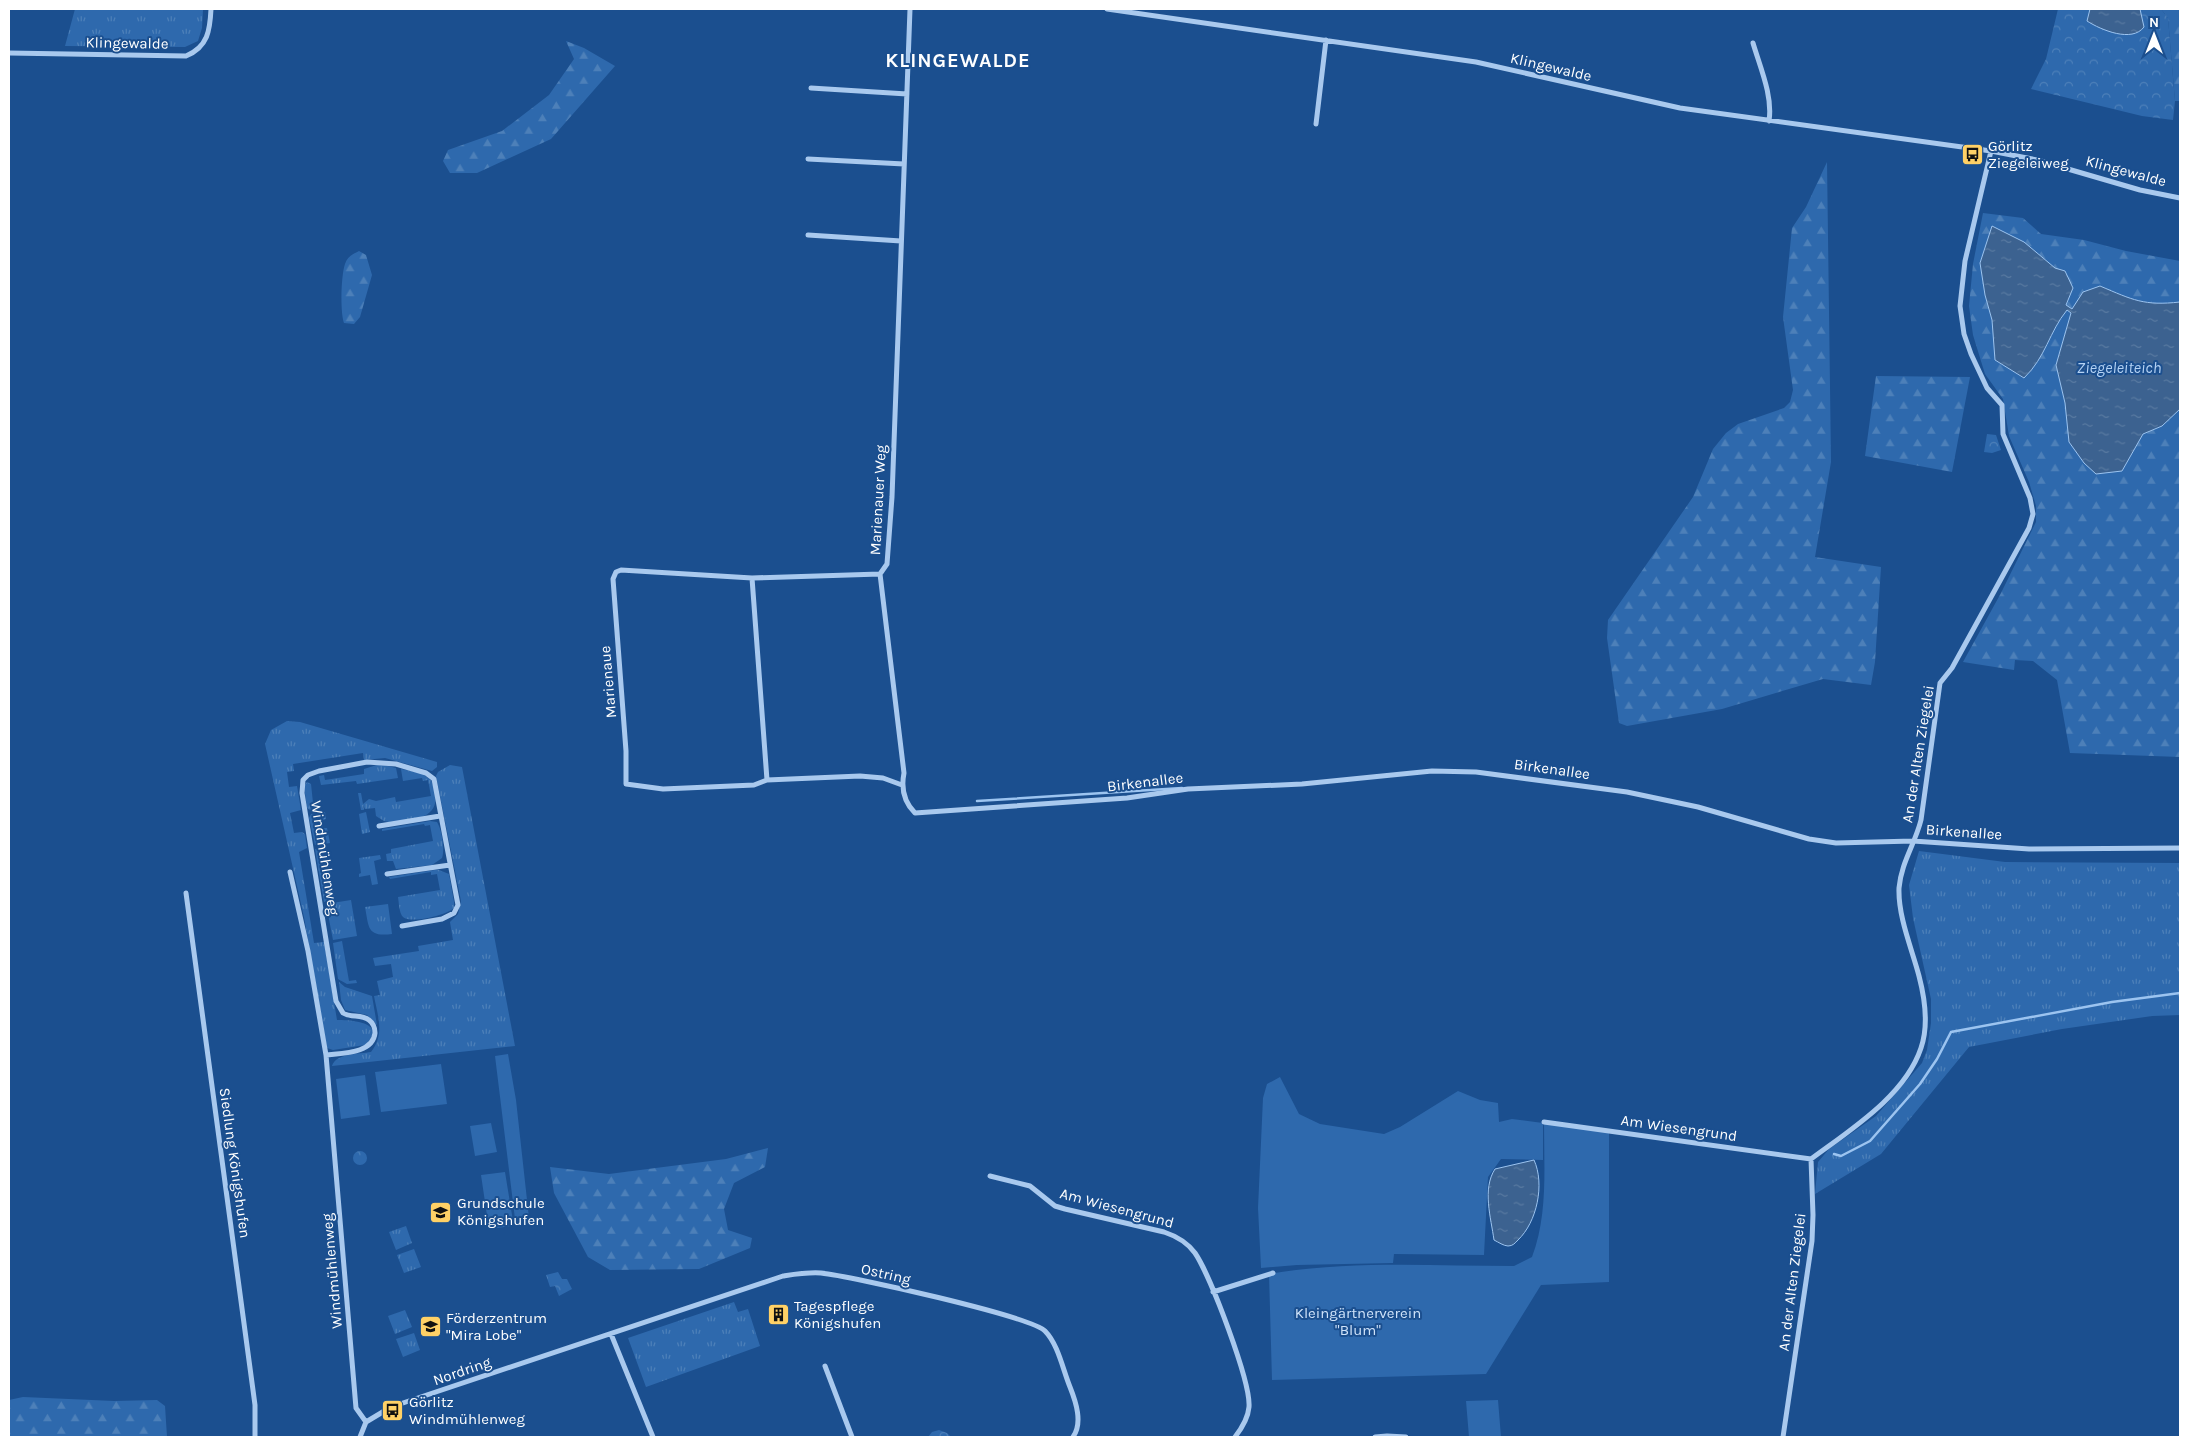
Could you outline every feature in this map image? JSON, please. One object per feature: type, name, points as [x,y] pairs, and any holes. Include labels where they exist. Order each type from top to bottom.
[{"type":"street","name":"Klingewalde","points":[[9,53],[186,56],[195,53],[205,41],[210,26],[211,9]]},
{"type":"street","name":"Marienauer Weg","points":[[910,9],[892,497],[887,564],[880,574],[904,773],[902,785],[908,805],[915,812]]},
{"type":"street","name":"Klingewalde","points":[[1107,9],[1476,62],[1680,108],[1991,151],[2037,160],[2140,190],[2180,198]]},
{"type":"street","points":[[1316,124],[1326,40]]},
{"type":"street","points":[[1753,43],[1764,78],[1770,115],[1769,121]]},
{"type":"street","points":[[811,88],[907,94]]},
{"type":"street","name":"An der Alten Ziegelei","points":[[1783,1437],[1812,1241],[1811,1159],[1872,1114],[1906,1076],[1921,1047],[1925,1019],[1924,998],[1902,912],[1899,890],[1903,863],[1918,834],[1921,820],[1940,683],[1957,659],[2029,528],[2033,514],[2030,498],[2003,434],[2002,405],[1987,388],[1964,334],[1960,306],[1966,260],[1991,151]]},
{"type":"street","points":[[808,159],[904,164]]},
{"type":"street","points":[[808,235],[901,241]]},
{"type":"street","name":"Marienaue","points":[[880,574],[752,578],[621,570],[613,576],[626,751],[626,784],[663,789],[754,785],[767,780],[860,776],[883,778],[902,785]]},
{"type":"street","points":[[752,578],[767,780]]},
{"type":"street","name":"Windmühlenweg","points":[[326,1055],[357,1051],[367,1047],[373,1040],[375,1030],[374,1024],[365,1018],[343,1013],[336,1001],[302,793],[304,780],[308,775],[319,771],[367,762],[396,764],[426,773],[434,779],[458,899],[454,913],[442,919],[402,926]]},
{"type":"street","name":"Birkenallee","points":[[915,812],[1127,798],[1188,788],[1302,784],[1432,771],[1458,771],[1627,792],[1698,807],[1809,839],[1842,843],[1913,841],[2029,849],[2180,848]]},
{"type":"street","points":[[379,826],[440,816]]},
{"type":"street","points":[[387,874],[450,865]]},
{"type":"street","name":"Windmühlenweg","points":[[290,872],[308,952],[326,1055],[356,1408],[366,1422]]},
{"type":"street","name":"Siedlung Königshufen","points":[[186,893],[255,1405],[255,1437]]},
{"type":"street","name":"Am Wiesengrund","points":[[1544,1122],[1811,1159]]},
{"type":"street","name":"Am Wiesengrund","points":[[990,1176],[1030,1186],[1055,1206],[1175,1236],[1194,1251],[1214,1292],[1248,1385],[1249,1406],[1247,1418],[1235,1437]]},
{"type":"street","name":"Ostring","points":[[612,1334],[783,1276],[813,1273],[846,1277],[980,1309],[1021,1320],[1044,1330],[1052,1342],[1076,1403],[1078,1430],[1073,1437]]},
{"type":"street","points":[[1214,1292],[1273,1273]]},
{"type":"street","points":[[612,1334],[653,1437]]},
{"type":"street","name":"Nordring","points":[[366,1422],[391,1407],[612,1334]]},
{"type":"street","points":[[825,1366],[852,1437]]},
{"type":"street","points":[[360,1437],[366,1422]]},
{"type":"street","points":[[1375,1437],[1406,1437]]},
{"type":"green space","points":[[75,9],[203,9],[202,28],[198,41],[185,47],[65,46]]},
{"type":"green space","points":[[2058,9],[2161,9],[2168,18],[2175,101],[2173,120],[2142,116],[2031,89],[2046,59]]},
{"type":"green space","points":[[2161,9],[2180,9],[2180,101],[2175,101],[2168,18]]},
{"type":"green space","points":[[566,41],[584,48],[615,66],[551,139],[477,173],[450,173],[443,161],[448,150],[502,131],[549,95],[574,59]]},
{"type":"green space","points":[[1827,162],[1831,462],[1815,557],[1881,567],[1875,662],[1871,685],[1823,679],[1722,709],[1627,726],[1619,723],[1607,638],[1608,620],[1693,497],[1713,449],[1726,433],[1738,424],[1784,408],[1790,402],[1793,390],[1783,317],[1792,228],[1806,207]]},
{"type":"green space","points":[[1983,213],[2023,218],[2041,234],[2084,240],[2126,251],[2180,261],[2180,302],[2157,303],[2139,301],[2100,286],[2073,310],[2066,305],[2065,271],[2055,268],[2024,242],[1992,226],[1980,263],[1985,295],[1992,320],[1995,360],[2023,378],[2037,363],[2061,318],[2067,310],[2071,313],[2056,365],[2065,403],[2122,471],[2143,434],[2162,426],[2180,409],[2180,757],[2070,753],[2057,680],[2033,661],[2015,660],[2014,670],[1963,662],[2001,593],[2036,522],[2036,506],[2029,482],[2009,436],[2003,399],[1985,374],[1973,335],[1969,306],[1973,264]]},
{"type":"green space","points":[[359,251],[366,255],[372,275],[360,317],[354,324],[344,323],[342,285],[345,264],[347,259]]},
{"type":"green space","points":[[1876,376],[1970,377],[1952,472],[1865,456]]},
{"type":"green space","points":[[1987,434],[1996,435],[2001,450],[1992,453],[1984,452]]},
{"type":"green space","points":[[287,721],[300,722],[437,762],[437,767],[432,771],[385,758],[364,760],[363,753],[293,764],[294,771],[287,772],[289,787],[297,786],[301,810],[290,813],[294,833],[302,832],[305,834],[307,848],[299,852],[314,943],[324,942],[337,1020],[358,1022],[370,1027],[373,1031],[365,1045],[333,1050],[327,1048],[304,917],[265,744],[271,730]]},
{"type":"green space","points":[[380,764],[396,768],[398,778],[357,784],[356,781],[321,785],[319,776],[324,775],[325,780],[364,774],[364,769]]},
{"type":"green space","points":[[450,765],[462,767],[515,1046],[332,1066],[334,1062],[343,1056],[371,1052],[378,1039],[379,1025],[374,996],[380,995],[377,981],[393,977],[391,964],[375,966],[373,958],[419,951],[418,946],[453,940],[450,922],[458,914],[461,901],[436,776],[438,772]]},
{"type":"green space","points":[[401,769],[421,773],[431,780],[435,793],[435,802],[432,809],[419,818],[389,822],[376,816],[375,808],[365,809],[363,805],[364,810],[361,810],[358,793],[361,793],[363,804],[369,799],[376,801],[395,797],[396,802],[431,796],[428,780],[423,781],[422,778],[403,781]]},
{"type":"green space","points":[[307,782],[311,784],[313,803],[319,802],[320,809],[310,810],[307,808],[304,786]]},
{"type":"green space","points":[[325,812],[326,819],[322,820],[323,828],[327,828],[330,843],[315,845],[309,818],[311,814]]},
{"type":"green space","points":[[366,812],[370,832],[362,834],[359,814]]},
{"type":"green space","points":[[430,821],[437,822],[440,830],[443,845],[442,858],[432,865],[396,869],[393,861],[387,861],[386,854],[391,853],[391,849],[433,841],[430,825],[425,826],[424,824],[382,831],[382,829]]},
{"type":"green space","points":[[326,848],[335,900],[324,902],[315,849]]},
{"type":"green space","points":[[1919,851],[2005,862],[2180,863],[2180,1015],[2152,1016],[2062,1029],[1969,1047],[1881,1154],[1815,1194],[1818,1162],[1829,1149],[1876,1116],[1922,1063],[1927,1050],[1931,1023],[1931,999],[1913,918],[1909,885]]},
{"type":"green space","points":[[380,855],[381,859],[374,861],[378,884],[372,885],[370,875],[359,877],[361,873],[359,858]]},
{"type":"green space","points":[[435,870],[449,874],[454,908],[429,918],[413,920],[403,917],[398,897],[440,890],[437,874],[431,875],[431,872],[390,879],[389,877]]},
{"type":"green space","points":[[351,900],[357,936],[333,940],[326,904]]},
{"type":"green space","points":[[388,904],[392,934],[378,934],[371,930],[369,926],[365,907]]},
{"type":"green space","points":[[342,941],[349,981],[356,980],[357,983],[347,984],[338,979],[333,943]]},
{"type":"green space","points":[[339,982],[345,987],[372,996],[377,1025],[367,1015],[345,1010],[341,1000]]},
{"type":"green space","points":[[508,1054],[516,1100],[529,1218],[519,1225],[489,1229],[481,1175],[505,1172],[513,1221],[515,1219],[495,1056]]},
{"type":"green space","points":[[441,1064],[447,1104],[381,1112],[375,1072]]},
{"type":"green space","points":[[365,1075],[370,1115],[341,1119],[336,1079]]},
{"type":"green space","name":"Kleingärtnerverein \"Blum\"","points":[[1280,1077],[1299,1114],[1320,1124],[1384,1134],[1400,1127],[1458,1091],[1480,1100],[1498,1103],[1499,1122],[1512,1119],[1543,1123],[1543,1160],[1501,1159],[1488,1177],[1484,1255],[1394,1254],[1393,1263],[1297,1265],[1261,1268],[1258,1208],[1263,1098],[1267,1084]]},
{"type":"green space","points":[[491,1123],[497,1152],[475,1156],[470,1126]]},
{"type":"green space","name":"Kleingärtnerverein \"Blum\"","points":[[1544,1123],[1609,1132],[1609,1282],[1541,1285],[1486,1374],[1272,1380],[1269,1274],[1360,1265],[1514,1266],[1532,1257],[1541,1225],[1543,1208]]},
{"type":"green space","points":[[768,1148],[765,1167],[734,1183],[724,1209],[728,1230],[752,1238],[750,1248],[699,1269],[610,1270],[588,1257],[554,1193],[550,1167],[609,1174],[726,1159]]},
{"type":"green space","points":[[357,1151],[363,1151],[367,1158],[363,1165],[357,1165],[353,1161],[353,1155]]},
{"type":"green space","points":[[406,1226],[412,1243],[396,1250],[389,1232]]},
{"type":"green space","points":[[414,1249],[421,1267],[404,1273],[397,1255]]},
{"type":"green space","points":[[558,1272],[562,1279],[567,1279],[572,1289],[559,1296],[555,1286],[550,1287],[546,1275]]},
{"type":"green space","points":[[734,1302],[738,1312],[748,1309],[760,1346],[646,1387],[628,1338]]},
{"type":"green space","points":[[405,1310],[412,1327],[395,1334],[388,1316]]},
{"type":"green space","points":[[414,1333],[420,1350],[403,1357],[396,1339]]},
{"type":"green space","points":[[23,1397],[114,1401],[157,1400],[165,1406],[167,1437],[9,1437],[9,1400]]},
{"type":"green space","points":[[1498,1400],[1501,1437],[1469,1437],[1466,1401]]},
{"type":"green space","points":[[939,1430],[951,1437],[928,1437],[932,1432]]},
{"type":"water","points":[[2090,9],[2140,9],[2144,27],[2139,32],[2124,35],[2108,31],[2087,21]]},
{"type":"water","name":"Ziegeleiteich","points":[[1992,226],[2024,242],[2055,268],[2065,271],[2073,288],[2066,305],[2072,309],[2083,292],[2100,286],[2139,301],[2157,303],[2180,302],[2180,409],[2162,426],[2143,434],[2122,471],[2096,474],[2084,463],[2069,442],[2065,403],[2056,365],[2071,313],[2067,310],[2061,318],[2043,353],[2024,378],[1995,360],[1992,320],[1985,295],[1980,263]]},
{"type":"water","points":[[1534,1160],[1539,1180],[1539,1191],[1534,1213],[1525,1232],[1514,1244],[1508,1246],[1494,1240],[1488,1204],[1491,1177],[1495,1169]]},
{"type":"waterway","points":[[977,801],[1182,788]]},
{"type":"waterway","points":[[1834,1154],[1841,1156],[1870,1141],[1920,1084],[1937,1059],[1951,1032],[2112,1002],[2180,993]]},
{"type":"place","name":"Görlitz Ziegeleiweg","points":[[1972,155]]},
{"type":"place","name":"Grundschule Königshufen","points":[[441,1212]]},
{"type":"place","name":"Tagespflege Königshufen","points":[[778,1315]]},
{"type":"place","name":"Förderzentrum \"Mira Lobe\"","points":[[430,1327]]},
{"type":"place","name":"Görlitz Windmühlenweg","points":[[393,1411]]},
{"type":"district","name":"KLINGEWALDE","points":[[958,60]]}]
